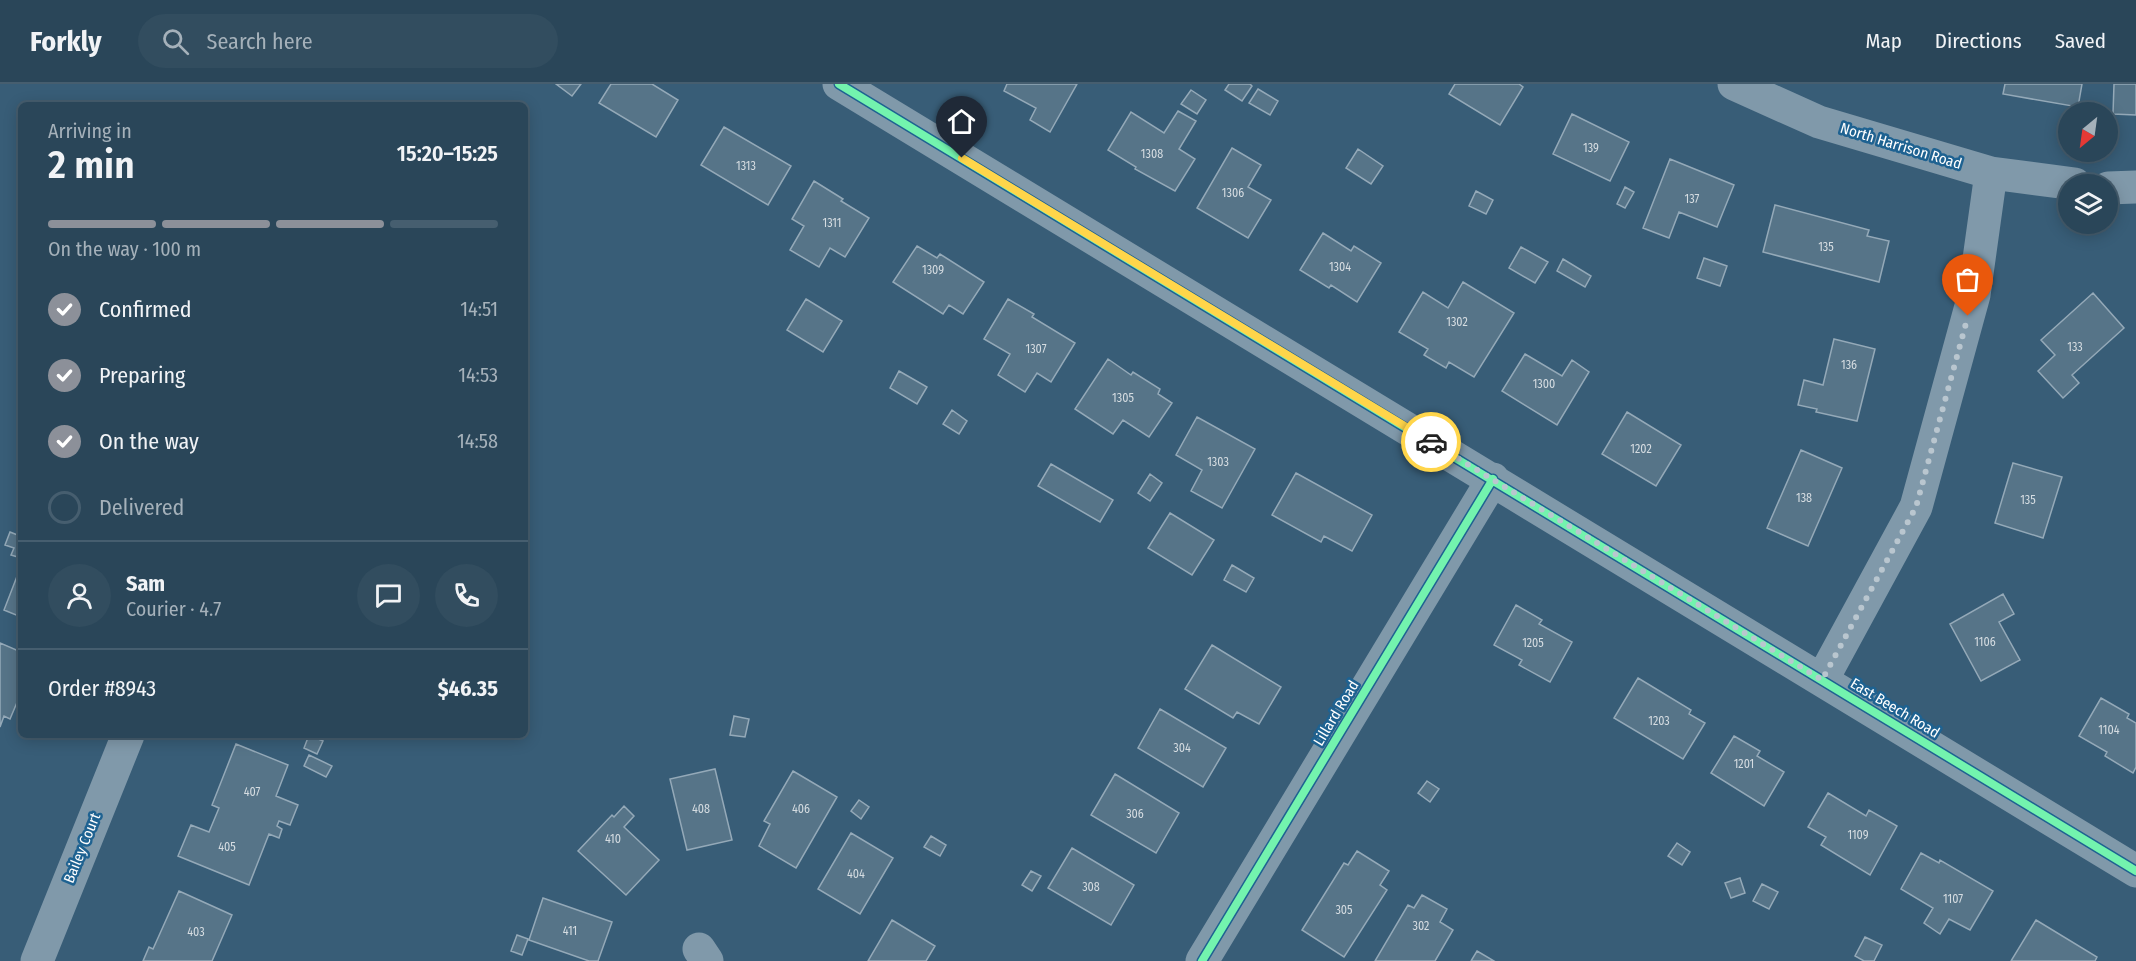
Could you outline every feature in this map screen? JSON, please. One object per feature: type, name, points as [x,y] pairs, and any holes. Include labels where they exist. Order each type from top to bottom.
[{"type":"street","name":"East Beech Road","points":[[840,84],[2136,870]]},
{"type":"street","name":"North Harrison Road","points":[[1734,84],[1819,122],[1991,173],[2058,182]]},
{"type":"street","points":[[1822,680],[1916,507],[1974,295],[1991,173]]},
{"type":"street","points":[[2118,188],[2136,187]]},
{"type":"street","name":"Lillard Road","points":[[1203,961],[1493,479]]},
{"type":"street","name":"Bailey Court","points":[[37,961],[127,738]]},
{"type":"building","points":[[556,84],[581,84],[572,96]]},
{"type":"building","points":[[611,84],[652,84],[678,100],[656,137],[599,103]]},
{"type":"building","points":[[1007,84],[1077,84],[1050,132],[1030,120],[1036,108],[1004,91]]},
{"type":"building","points":[[1229,84],[1250,84],[1252,86],[1242,101],[1225,90]]},
{"type":"building","points":[[1455,84],[1519,84],[1523,87],[1500,125],[1449,94]]},
{"type":"building","points":[[2005,84],[2082,84],[2079,102],[2058,104],[2003,94]]},
{"type":"building","points":[[2114,84],[2136,84],[2136,115],[2118,114],[2118,102],[2113,102]]},
{"type":"building","points":[[1258,89],[1278,101],[1270,115],[1249,103]]},
{"type":"building","points":[[1191,90],[1206,100],[1197,114],[1181,104]]},
{"type":"building","points":[[1178,111],[1196,121],[1179,149],[1195,159],[1175,191],[1135,169],[1136,167],[1108,150],[1131,112],[1164,133]]},
{"type":"building","points":[[1572,114],[1629,142],[1610,181],[1553,154]]},
{"type":"building","points":[[724,127],[791,166],[768,205],[701,165]]},
{"type":"building","points":[[1232,148],[1261,165],[1248,187],[1271,200],[1248,238],[1197,208]]},
{"type":"building","points":[[1358,149],[1383,166],[1371,184],[1346,168]]},
{"type":"building","points":[[1670,159],[1734,185],[1717,227],[1679,212],[1669,238],[1643,228]]},
{"type":"building","points":[[814,181],[869,218],[845,257],[830,248],[819,267],[790,250],[804,226],[792,219]]},
{"type":"building","points":[[1625,187],[1634,192],[1625,208],[1617,204]]},
{"type":"building","points":[[1476,191],[1493,200],[1486,214],[1469,206]]},
{"type":"building","points":[[1775,205],[1869,230],[1867,236],[1889,241],[1879,282],[1763,252]]},
{"type":"building","points":[[1323,233],[1351,251],[1354,246],[1381,263],[1357,302],[1331,285],[1329,288],[1300,270]]},
{"type":"building","points":[[917,246],[937,258],[940,254],[984,282],[963,314],[949,305],[943,314],[893,282]]},
{"type":"building","points":[[1521,247],[1548,262],[1535,283],[1509,268]]},
{"type":"building","points":[[1704,258],[1727,266],[1720,286],[1697,278]]},
{"type":"building","points":[[1563,259],[1591,276],[1585,287],[1557,271]]},
{"type":"building","points":[[1463,282],[1514,313],[1474,377],[1449,362],[1446,368],[1424,355],[1428,349],[1399,332],[1423,292],[1448,308]]},
{"type":"building","points":[[2093,293],[2124,328],[2072,375],[2079,383],[2063,398],[2038,371],[2055,355],[2041,340]]},
{"type":"building","points":[[806,299],[842,321],[823,352],[787,330]]},
{"type":"building","points":[[1008,299],[1034,314],[1032,317],[1075,343],[1051,382],[1037,373],[1025,392],[998,375],[1010,354],[984,339]]},
{"type":"building","points":[[1834,339],[1875,349],[1857,421],[1816,412],[1817,409],[1798,405],[1804,380],[1823,385]]},
{"type":"building","points":[[1525,354],[1562,376],[1572,360],[1589,372],[1557,425],[1502,391]]},
{"type":"building","points":[[1108,359],[1131,375],[1133,372],[1160,389],[1158,394],[1172,403],[1149,437],[1123,420],[1113,434],[1075,409]]},
{"type":"building","points":[[899,371],[927,387],[917,404],[890,388]]},
{"type":"building","points":[[952,410],[967,421],[959,434],[943,424]]},
{"type":"building","points":[[1627,412],[1681,445],[1656,486],[1602,454]]},
{"type":"building","points":[[1197,417],[1255,449],[1222,508],[1191,491],[1202,470],[1176,455]]},
{"type":"building","points":[[1801,450],[1842,468],[1808,546],[1767,528]]},
{"type":"building","points":[[2013,463],[2062,477],[2043,538],[1995,523]]},
{"type":"building","points":[[1051,464],[1113,500],[1100,522],[1038,486]]},
{"type":"building","points":[[1296,473],[1372,515],[1352,551],[1324,536],[1321,542],[1272,515]]},
{"type":"building","points":[[1150,474],[1162,483],[1150,501],[1138,493]]},
{"type":"building","points":[[1170,513],[1214,540],[1192,575],[1148,548]]},
{"type":"building","points":[[10,532],[18,535],[18,557],[11,555],[14,548],[5,545]]},
{"type":"building","points":[[1232,565],[1254,578],[1246,592],[1224,580]]},
{"type":"building","points":[[18,574],[18,616],[4,610]]},
{"type":"building","points":[[2003,594],[2014,614],[1999,622],[2020,660],[1981,681],[1950,624]]},
{"type":"building","points":[[1516,605],[1542,620],[1539,624],[1572,642],[1550,682],[1519,665],[1522,660],[1494,645]]},
{"type":"building","points":[[0,643],[18,651],[18,700],[10,719],[4,716],[0,727]]},
{"type":"building","points":[[1212,645],[1281,687],[1259,724],[1237,712],[1233,718],[1185,689]]},
{"type":"building","points":[[1638,678],[1691,710],[1689,714],[1705,723],[1683,759],[1614,718]]},
{"type":"building","points":[[2101,698],[2129,714],[2127,718],[2136,723],[2136,767],[2133,773],[2105,756],[2107,752],[2079,736]]},
{"type":"building","points":[[1160,709],[1226,748],[1203,787],[1138,748]]},
{"type":"building","points":[[734,716],[749,719],[745,737],[730,735]]},
{"type":"building","points":[[1734,736],[1760,751],[1757,756],[1784,772],[1764,806],[1711,773]]},
{"type":"building","points":[[308,738],[323,741],[317,754],[304,748]]},
{"type":"building","points":[[236,744],[288,765],[276,796],[298,805],[290,825],[279,821],[277,826],[282,829],[279,838],[269,834],[249,885],[178,856],[191,825],[209,832],[219,808],[212,805]]},
{"type":"building","points":[[309,755],[332,766],[326,777],[304,766]]},
{"type":"building","points":[[715,769],[732,840],[687,850],[670,779]]},
{"type":"building","points":[[793,771],[837,797],[796,868],[759,846],[770,824],[764,821]]},
{"type":"building","points":[[1115,774],[1179,813],[1156,853],[1091,815]]},
{"type":"building","points":[[1427,781],[1439,789],[1430,802],[1418,793]]},
{"type":"building","points":[[1828,793],[1866,816],[1869,810],[1897,826],[1870,875],[1821,845],[1826,837],[1808,827]]},
{"type":"building","points":[[859,800],[869,807],[861,819],[851,811]]},
{"type":"building","points":[[624,806],[634,816],[624,827],[659,860],[626,895],[578,851],[612,815],[614,817]]},
{"type":"building","points":[[851,833],[893,858],[860,914],[818,889]]},
{"type":"building","points":[[931,836],[946,845],[940,856],[924,847]]},
{"type":"building","points":[[1677,843],[1690,852],[1682,865],[1668,856]]},
{"type":"building","points":[[1072,848],[1134,885],[1111,925],[1048,888]]},
{"type":"building","points":[[1357,851],[1389,871],[1380,885],[1387,890],[1344,957],[1302,930],[1344,863],[1348,865]]},
{"type":"building","points":[[1921,853],[1939,863],[1940,860],[1993,891],[1970,930],[1949,919],[1940,934],[1924,923],[1933,908],[1901,889]]},
{"type":"building","points":[[1031,871],[1041,876],[1032,891],[1022,885]]},
{"type":"building","points":[[1740,878],[1745,893],[1731,898],[1725,883]]},
{"type":"building","points":[[1762,884],[1778,892],[1769,909],[1753,901]]},
{"type":"building","points":[[179,891],[232,915],[212,961],[143,961],[149,947],[153,949]]},
{"type":"building","points":[[1422,895],[1447,909],[1440,922],[1453,930],[1435,961],[1375,961],[1408,905],[1414,908]]},
{"type":"building","points":[[543,898],[612,922],[598,961],[589,961],[529,940]]},
{"type":"building","points":[[892,920],[935,946],[926,961],[868,961]]},
{"type":"building","points":[[2036,920],[2097,957],[2095,961],[2011,961]]},
{"type":"building","points":[[517,935],[528,939],[522,955],[511,951]]},
{"type":"building","points":[[1865,937],[1882,945],[1874,961],[1864,961],[1855,956]]},
{"type":"building","points":[[1477,951],[1494,961],[1471,961]]},
{"type":"cycle path","points":[[839,84],[2136,871]]},
{"type":"cycle path","points":[[1202,961],[1493,479]]},
{"type":"way so far","points":[[1431,442],[1822,680],[1916,507],[1968,316]]},
{"type":"route","points":[[962,158],[1431,442]]}]
